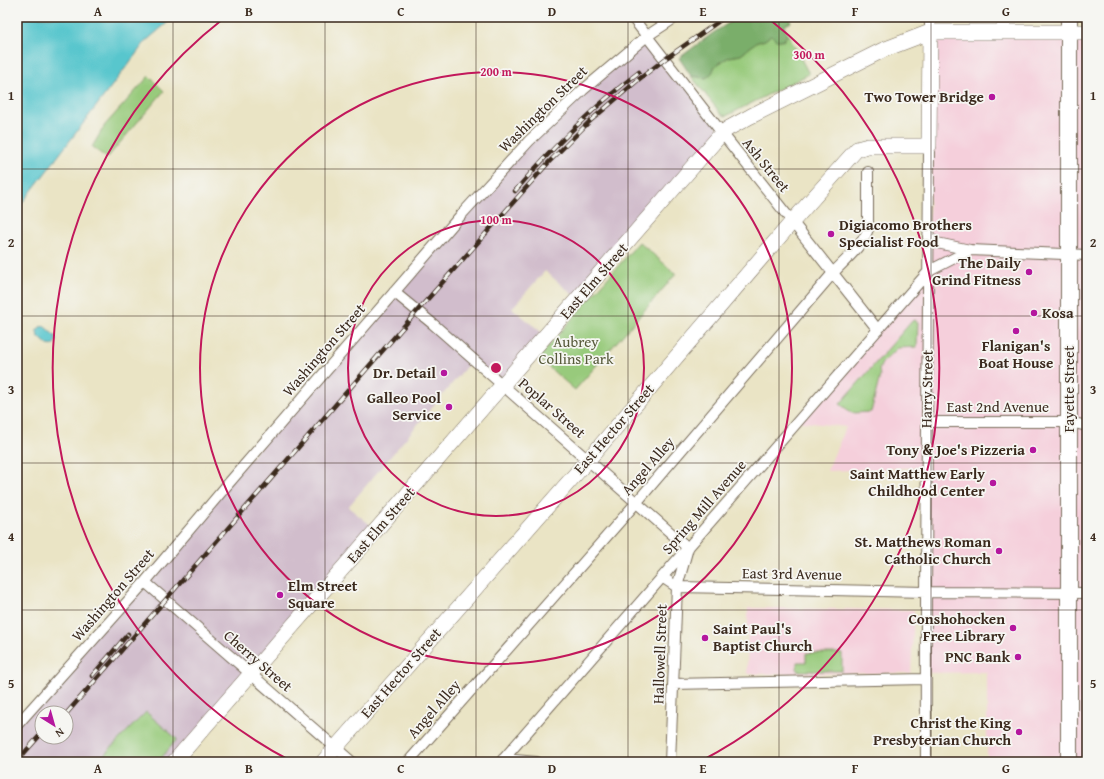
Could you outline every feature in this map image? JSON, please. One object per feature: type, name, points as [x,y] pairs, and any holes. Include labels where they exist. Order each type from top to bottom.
[{"type":"main road","name":"East Elm Street","points":[[174,762],[722,133],[751,116],[883,50],[930,24],[1069,24],[1087,32]]},
{"type":"main road","name":"Harry Street","points":[[929,146],[930,24]]},
{"type":"main road","name":"Fayette Street","points":[[1069,24],[1069,762]]},
{"type":"main road","name":"East Hector Street","points":[[324,762],[588,460],[792,222],[858,149],[868,146],[929,146]]},
{"type":"street","name":"Ash Street","points":[[632,17],[878,330]]},
{"type":"street","name":"Washington Street","points":[[17,725],[145,582],[461,215],[529,141],[583,90],[647,36],[676,17]]},
{"type":"street","name":"Harry Street","points":[[926,762],[929,146]]},
{"type":"street","name":"Angel Alley","points":[[408,762],[865,238],[868,229],[868,172]]},
{"type":"street","points":[[928,237],[937,243],[970,250],[1087,255]]},
{"type":"street","points":[[929,271],[970,250]]},
{"type":"street","name":"Spring Mill Avenue","points":[[502,761],[929,271]]},
{"type":"street","name":"Poplar Street","points":[[394,292],[418,310],[688,548]]},
{"type":"street","points":[[1070,422],[1087,417]]},
{"type":"street","name":"East 2nd Avenue","points":[[927,422],[1070,422]]},
{"type":"street","points":[[1070,422],[1087,426]]},
{"type":"street","name":"Hallowell Street","points":[[670,762],[677,587],[688,548]]},
{"type":"street","points":[[662,577],[677,587]]},
{"type":"street","name":"Cherry Street","points":[[145,582],[352,762]]},
{"type":"street","name":"East 3rd Avenue","points":[[677,587],[926,592],[1087,593]]},
{"type":"street","points":[[674,684],[926,679]]},
{"type":"street","points":[[502,761],[537,762]]},
{"type":"shaded area","points":[[930,32],[1087,32],[1087,762],[987,762],[987,672],[926,673],[927,467],[827,471],[846,427],[795,421],[929,271]]},
{"type":"shaded area","points":[[647,36],[722,133],[578,299],[545,271],[512,308],[546,336],[503,385],[471,361],[348,507],[377,530],[174,762],[17,762],[17,725],[34,706],[34,745],[74,745],[74,705],[34,705],[511,160]]},
{"type":"shaded area","points":[[748,608],[914,610],[911,673],[747,674]]},
{"type":"green space","points":[[738,17],[789,17],[791,22],[784,26],[788,34],[783,41],[776,40],[771,35],[765,40],[755,43],[741,55],[729,57],[715,66],[712,73],[706,78],[691,76],[679,58]]},
{"type":"green space","points":[[788,34],[809,74],[726,116],[721,114],[691,76],[706,78],[712,73],[715,66],[729,57],[741,55],[755,43],[765,40],[771,35],[783,41]]},
{"type":"green space","points":[[149,76],[164,91],[107,158],[92,147],[105,125]]},
{"type":"green space","name":"Aubrey Collins Park","points":[[639,242],[676,274],[575,390],[538,358]]},
{"type":"green space","points":[[915,320],[918,322],[917,347],[898,348],[882,363],[879,370],[880,376],[871,412],[852,413],[840,404],[912,321]]},
{"type":"green space","points":[[806,653],[842,653],[842,671],[797,671],[797,662],[806,662]]},
{"type":"green space","points":[[146,712],[177,739],[158,762],[102,762],[99,760]]},
{"type":"water","points":[[17,17],[174,17],[146,41],[17,210]]},
{"type":"water","points":[[41,326],[44,326],[56,337],[55,339],[57,340],[52,346],[49,346],[37,335],[38,334],[36,332]]},
{"type":"railway","points":[[74,705],[549,162],[589,122],[638,80],[725,17]]},
{"type":"railway","points":[[515,191],[574,128],[622,85],[639,72]]},
{"type":"railway","points":[[92,676],[128,634]]},
{"type":"railway","points":[[17,761],[34,742]]},
{"type":"place","name":"Two Tower Bridge","points":[[992,97]]},
{"type":"place","name":"Digiacomo Brothers Specialist Food","points":[[831,234]]},
{"type":"place","name":"The Daily Grind Fitness","points":[[1029,272]]},
{"type":"place","name":"Kosa","points":[[1034,313]]},
{"type":"place","name":"Flanigan's Boat House","points":[[1016,331]]},
{"type":"place","name":"Dr. Detail","points":[[444,373]]},
{"type":"place","name":"Galleo Pool Service","points":[[449,407]]},
{"type":"place","name":"Tony & Joe's Pizzeria","points":[[1033,450]]},
{"type":"place","name":"Saint Matthew Early Childhood Center","points":[[993,483]]},
{"type":"place","name":"St. Matthews Roman Catholic Church","points":[[999,551]]},
{"type":"place","name":"Elm Street Square","points":[[280,595]]},
{"type":"place","name":"Conshohocken Free Library","points":[[1013,628]]},
{"type":"place","name":"Saint Paul's Baptist Church","points":[[705,638]]},
{"type":"place","name":"PNC Bank","points":[[1018,657]]},
{"type":"place","name":"Christ the King Presbyterian Church","points":[[1019,732]]}]
